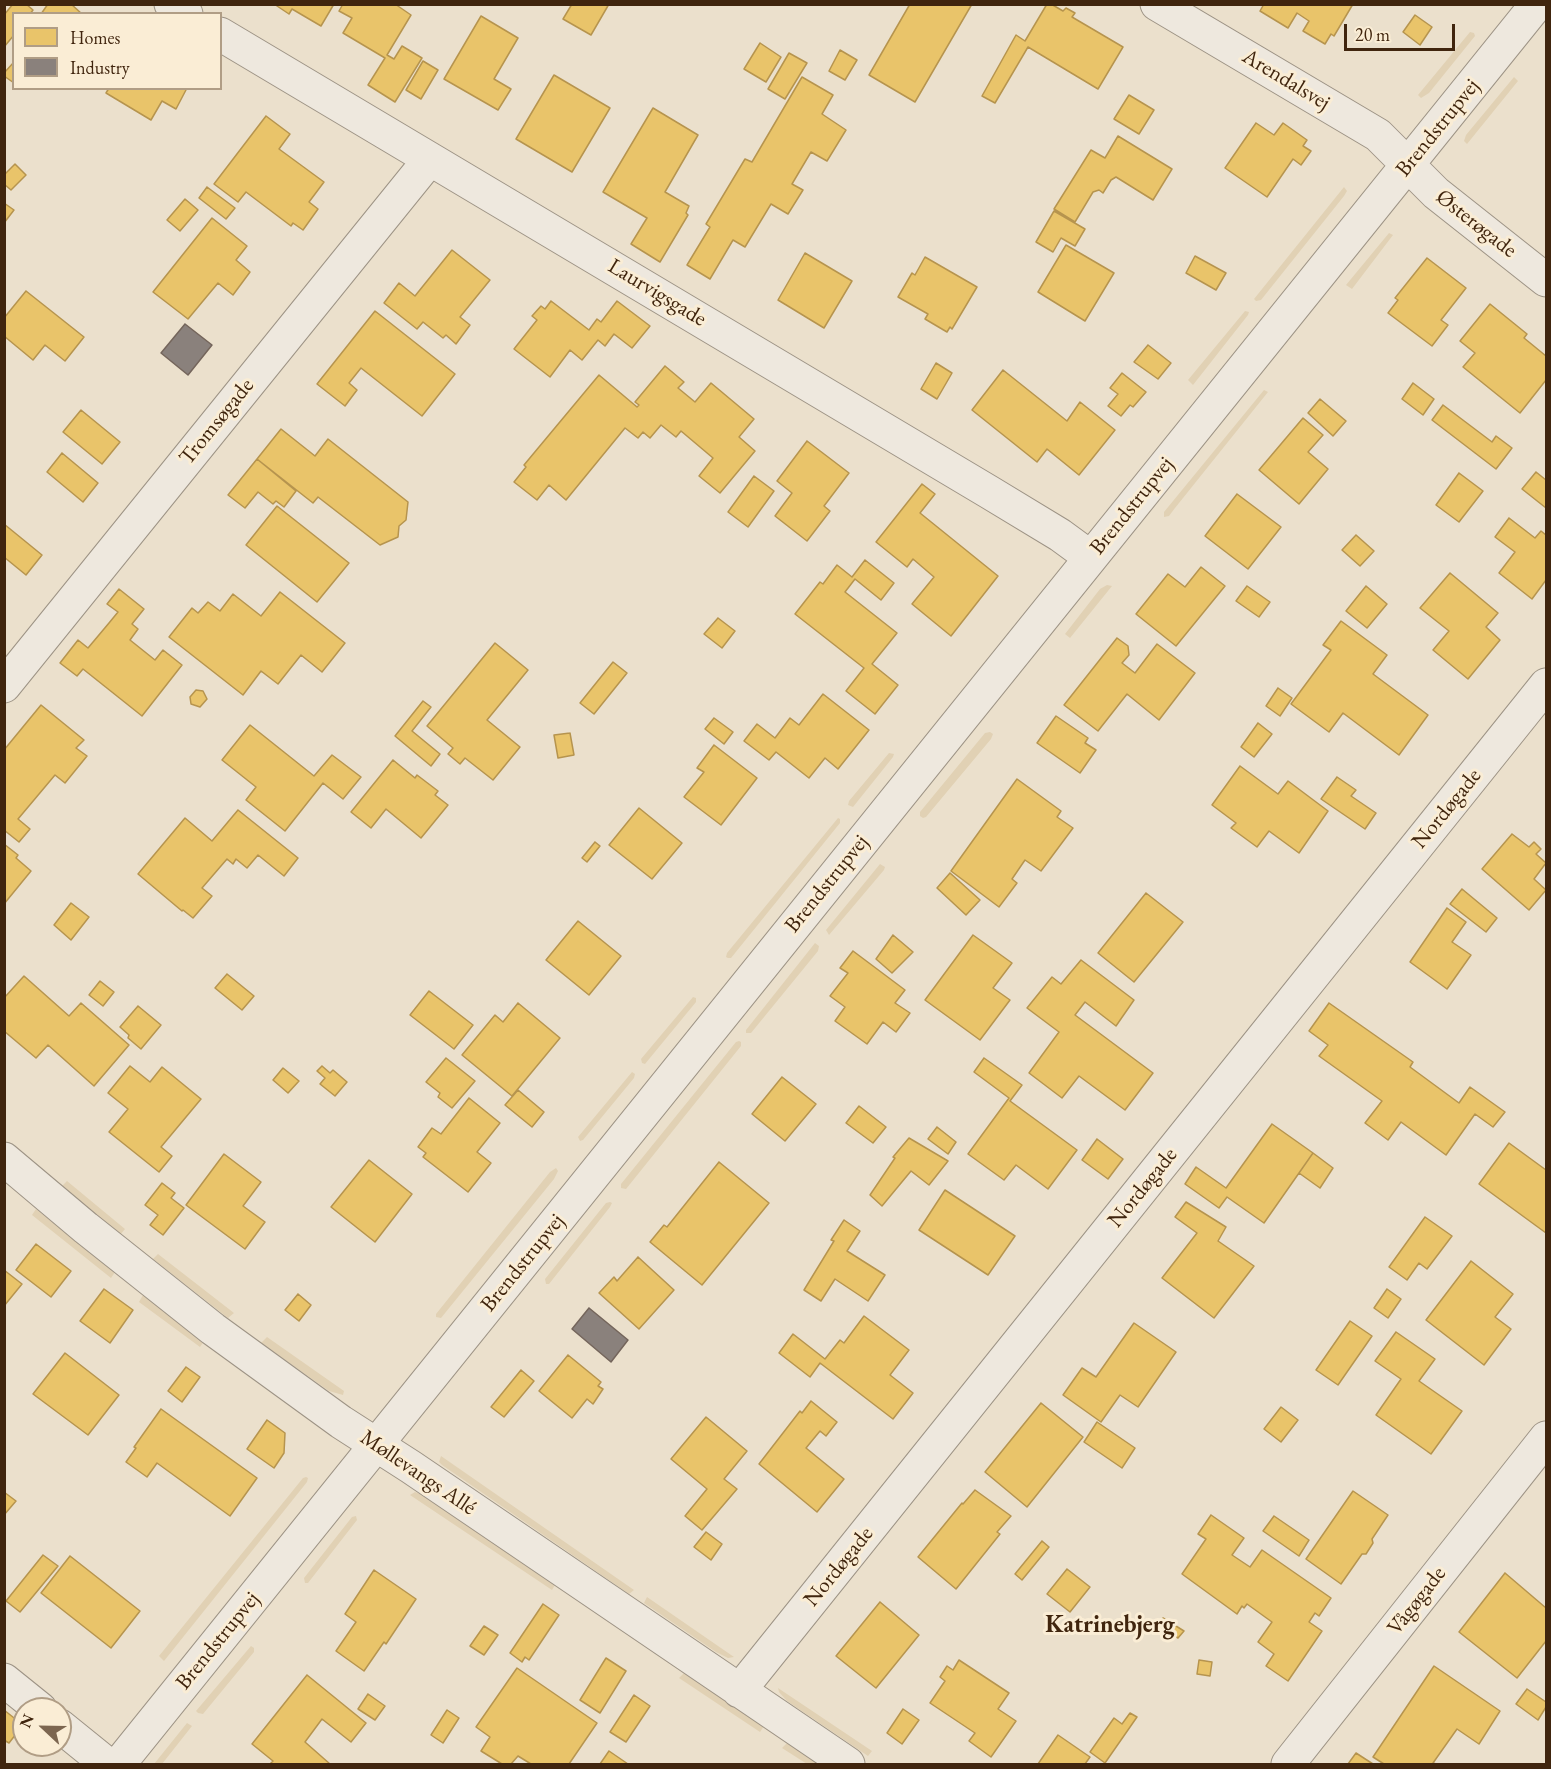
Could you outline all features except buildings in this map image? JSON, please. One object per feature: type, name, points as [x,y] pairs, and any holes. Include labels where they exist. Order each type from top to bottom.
[{"type":"street","name":"Arendalsvej","points":[[1157,4],[1378,135],[1408,165]]},
{"type":"street","name":"Brendstrupvej","points":[[119,1764],[1537,4]]},
{"type":"street","name":"Laurvigsgade","points":[[222,35],[999,498],[1060,535],[1090,557]]},
{"type":"street","name":"Tromsøgade","points":[[4,686],[430,159]]},
{"type":"street","name":"Østerøgade","points":[[1408,165],[1436,193],[1546,279]]},
{"type":"street","name":"Nordøgade","points":[[739,1691],[1546,685]]},
{"type":"street","name":"Møllevangs Allé","points":[[4,1159],[213,1329],[341,1422],[848,1764]]},
{"type":"street","name":"Vågøgade","points":[[1288,1764],[1546,1438]]},
{"type":"street","points":[[4,1680],[25,1697]]},
{"type":"street","points":[[72,1736],[107,1764]]},
{"type":"shaded area","points":[[1470,32],[1475,36],[1429,93],[1421,98],[1418,95]]},
{"type":"shaded area","points":[[1514,77],[1518,81],[1467,144],[1464,141],[1466,135]]},
{"type":"shaded area","points":[[1344,187],[1347,191],[1344,196],[1261,300],[1256,301],[1254,299]]},
{"type":"shaded area","points":[[1389,233],[1393,235],[1352,289],[1346,285]]},
{"type":"shaded area","points":[[1245,311],[1249,312],[1248,315],[1193,385],[1188,380]]},
{"type":"shaded area","points":[[1264,390],[1268,392],[1169,516],[1164,517],[1164,512]]},
{"type":"shaded area","points":[[1107,585],[1112,586],[1070,638],[1065,634],[1100,589]]},
{"type":"shaded area","points":[[985,733],[993,734],[991,739],[926,817],[920,816],[920,812]]},
{"type":"shaded area","points":[[889,753],[894,754],[893,757],[853,807],[848,805],[849,801]]},
{"type":"shaded area","points":[[838,818],[840,823],[731,958],[726,957],[727,953]]},
{"type":"shaded area","points":[[880,864],[885,867],[884,870],[829,935],[826,930]]},
{"type":"shaded area","points":[[815,943],[819,946],[818,951],[751,1033],[746,1033],[746,1030]]},
{"type":"shaded area","points":[[693,997],[696,998],[696,1002],[645,1064],[642,1063],[641,1059]]},
{"type":"shaded area","points":[[739,1041],[741,1046],[626,1189],[621,1188],[621,1184]]},
{"type":"shaded area","points":[[632,1072],[635,1074],[634,1078],[580,1141],[578,1137]]},
{"type":"shaded area","points":[[556,1168],[558,1171],[554,1179],[441,1318],[436,1317],[436,1314],[550,1172]]},
{"type":"shaded area","points":[[67,1181],[125,1229],[120,1235],[62,1186]]},
{"type":"shaded area","points":[[606,1203],[612,1203],[610,1207],[549,1284],[546,1284],[545,1279]]},
{"type":"shaded area","points":[[36,1209],[115,1272],[111,1278],[32,1215]]},
{"type":"shaded area","points":[[158,1254],[234,1313],[228,1318],[153,1259]]},
{"type":"shaded area","points":[[143,1295],[204,1341],[200,1347],[139,1302]]},
{"type":"shaded area","points":[[267,1337],[344,1391],[343,1395],[329,1391],[261,1343]]},
{"type":"shaded area","points":[[441,1456],[634,1590],[629,1594],[442,1465],[439,1462]]},
{"type":"shaded area","points":[[306,1477],[307,1482],[164,1661],[159,1656]]},
{"type":"shaded area","points":[[415,1492],[555,1585],[552,1590],[410,1495]]},
{"type":"shaded area","points":[[356,1516],[357,1520],[308,1583],[305,1583],[304,1578],[352,1517]]},
{"type":"shaded area","points":[[647,1597],[734,1657],[728,1658],[716,1652],[644,1603]]},
{"type":"shaded area","points":[[251,1646],[254,1652],[203,1714],[198,1713],[196,1711]]},
{"type":"shaded area","points":[[684,1673],[764,1726],[760,1732],[679,1678]]},
{"type":"shaded area","points":[[778,1688],[872,1751],[868,1756],[787,1701]]},
{"type":"shaded area","points":[[187,1723],[192,1726],[162,1764],[154,1764]]},
{"type":"shaded area","points":[[787,1743],[819,1764],[807,1764],[782,1748]]},
{"type":"district","name":"Katrinebjerg","points":[[1110,1625]]}]
